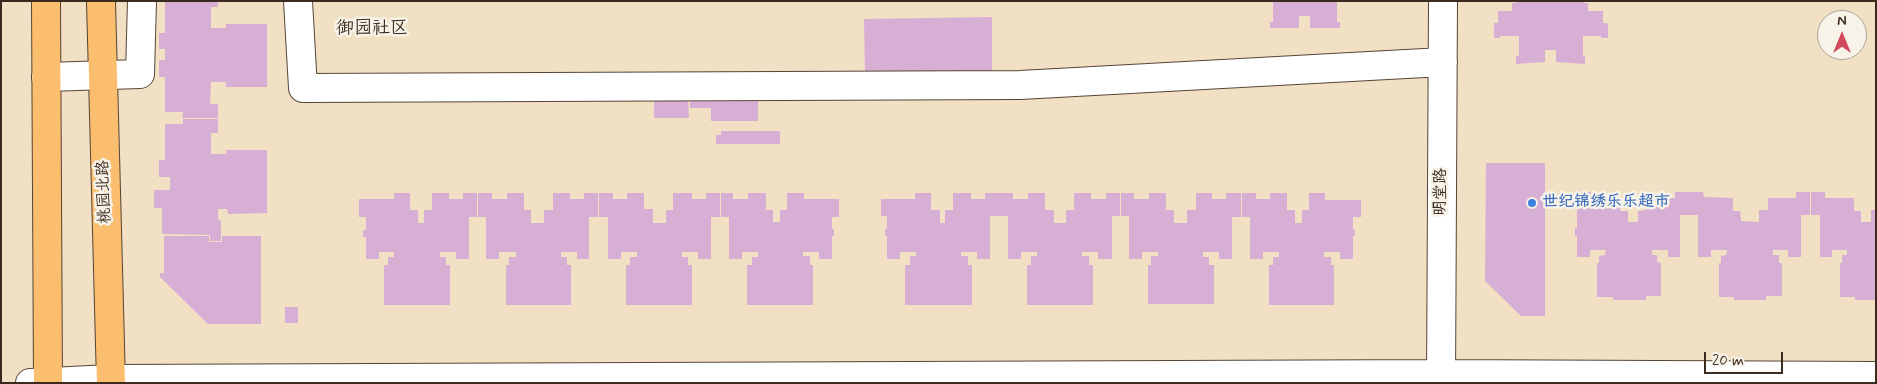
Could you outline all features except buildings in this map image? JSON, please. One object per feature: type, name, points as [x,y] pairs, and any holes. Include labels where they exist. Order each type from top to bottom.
[{"type":"main road","points":[[46,1],[48,383]]},
{"type":"main road","name":"桃园北路","points":[[101,1],[111,381]]},
{"type":"street","points":[[46,77],[140,74],[142,1]]},
{"type":"street","points":[[298,1],[304,88],[1020,85],[1443,62]]},
{"type":"street","name":"明堂路","points":[[1441,378],[1443,1]]},
{"type":"street","points":[[30,383],[111,381],[1876,376]]},
{"type":"place","name":"世纪锦绣乐乐超市","points":[[1532,203]]},
{"type":"district","name":"御园社区","points":[[372,29]]}]
